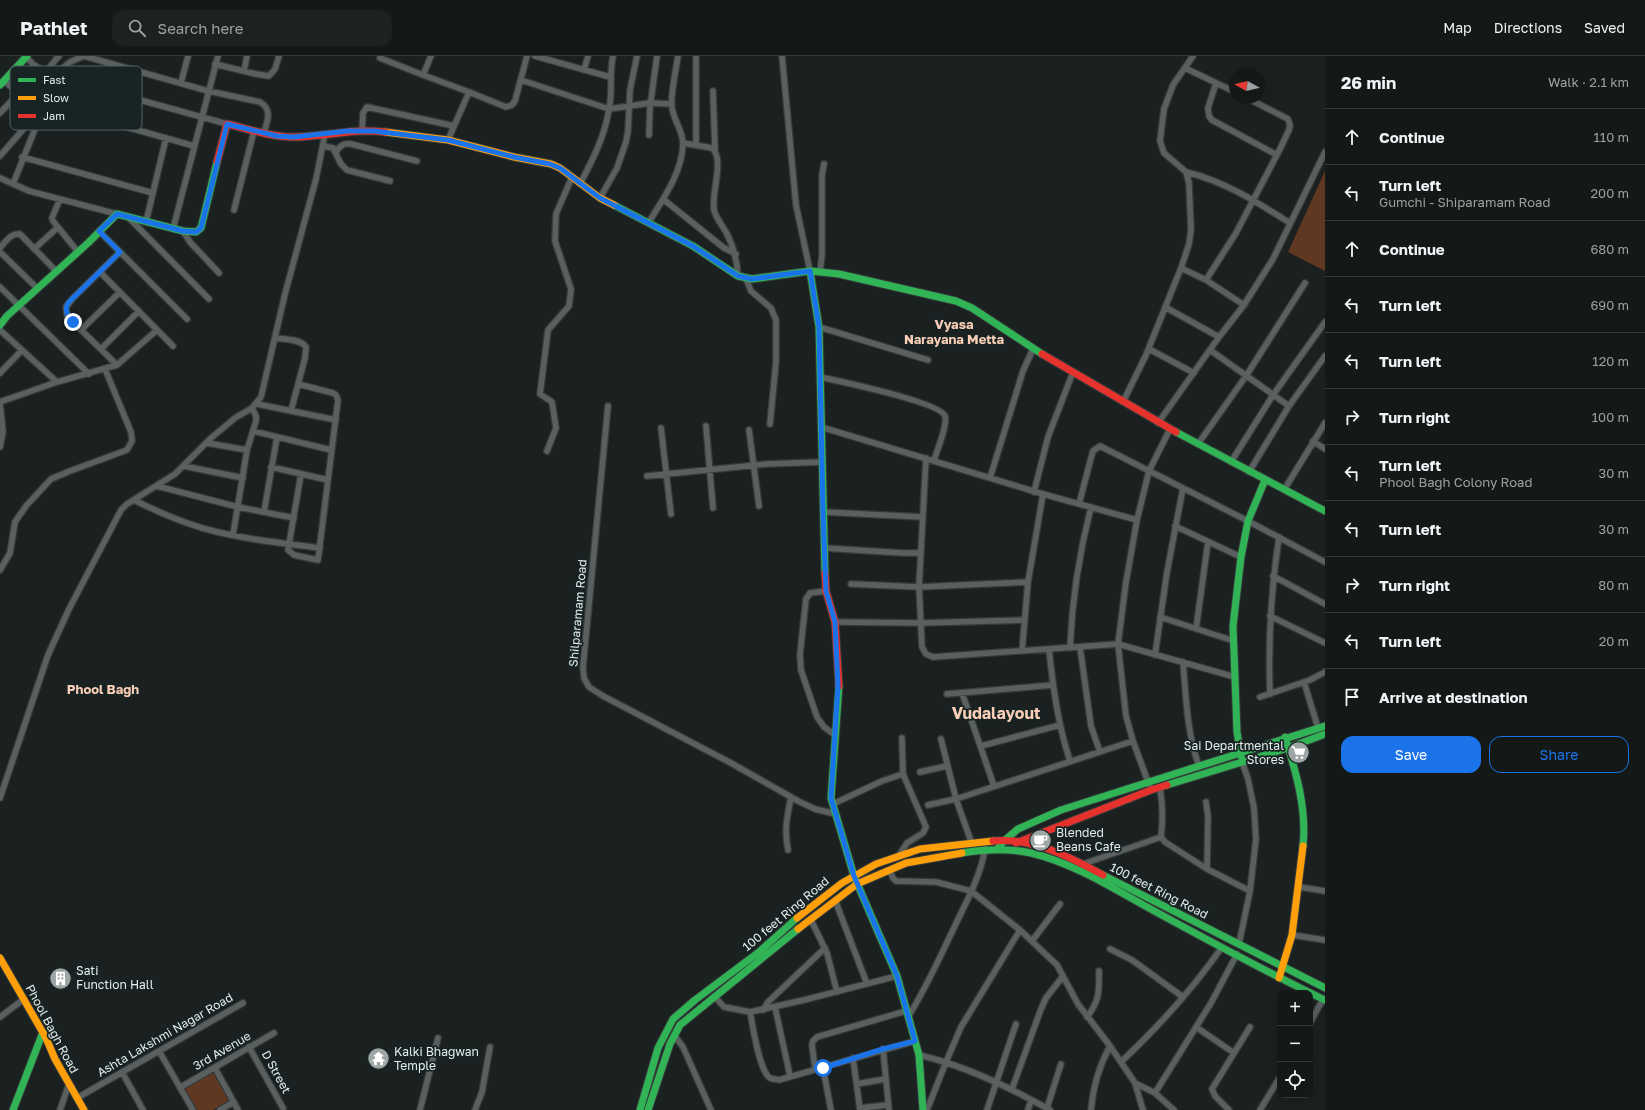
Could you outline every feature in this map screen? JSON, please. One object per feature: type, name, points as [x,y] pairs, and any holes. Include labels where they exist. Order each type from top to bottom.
[{"type":"street","points":[[18,66],[27,56],[36,66]]},
{"type":"street","points":[[51,66],[59,56]]},
{"type":"street","points":[[66,66],[77,58],[84,56],[94,57],[124,66]]},
{"type":"street","points":[[181,83],[188,56]]},
{"type":"street","points":[[173,229],[218,56]]},
{"type":"street","points":[[244,71],[247,56]]},
{"type":"street","points":[[215,64],[269,76],[275,69],[279,56]]},
{"type":"street","points":[[423,74],[431,56]]},
{"type":"street","points":[[380,58],[506,107],[512,105],[515,101],[527,56]]},
{"type":"street","points":[[535,56],[610,77]]},
{"type":"street","points":[[584,70],[588,56]]},
{"type":"street","points":[[580,184],[601,142],[609,109],[610,77],[613,56]]},
{"type":"street","points":[[600,198],[618,168],[628,131],[630,90],[637,56]]},
{"type":"street","points":[[649,135],[650,103],[657,56]]},
{"type":"street","points":[[649,222],[663,199],[679,166],[683,143],[682,134],[674,114],[672,104],[678,56]]},
{"type":"street","points":[[782,56],[796,205],[810,271],[819,327],[826,591],[835,622],[838,686],[831,798],[854,876],[897,976],[919,1055],[923,1110]]},
{"type":"street","points":[[1193,56],[1173,85],[1164,109],[1160,141],[1164,153],[1186,172],[1212,180],[1253,199],[1290,223]]},
{"type":"street","points":[[696,58],[696,145]]},
{"type":"street","points":[[1185,68],[1229,89]]},
{"type":"street","points":[[142,71],[208,91],[260,102],[266,106],[268,111],[264,133]]},
{"type":"street","points":[[2,83],[10,74]]},
{"type":"street","points":[[521,80],[609,109],[650,103],[672,104]]},
{"type":"street","points":[[1216,83],[1208,108],[1209,116],[1212,120],[1277,155]]},
{"type":"street","points":[[713,90],[714,150],[718,167],[714,188],[714,210],[736,254],[738,276]]},
{"type":"street","points":[[448,140],[469,92]]},
{"type":"street","points":[[142,101],[264,133],[294,137],[362,130],[448,140],[514,157],[550,164],[560,168],[600,198],[693,246],[738,276],[746,279],[810,271],[820,272],[839,274],[956,301],[972,308],[1073,372],[1170,429],[1325,511]]},
{"type":"street","points":[[0,113],[10,102]]},
{"type":"street","points":[[1206,280],[1236,233],[1289,130],[1290,125],[1288,119],[1259,104]]},
{"type":"street","points":[[362,130],[362,113],[365,107],[454,126]]},
{"type":"street","points":[[0,178],[29,191],[173,229],[196,232],[201,228],[227,124]]},
{"type":"street","points":[[0,156],[23,130]]},
{"type":"street","points":[[13,184],[33,130]]},
{"type":"street","points":[[138,130],[194,146]]},
{"type":"street","points":[[234,210],[254,131]]},
{"type":"street","points":[[0,798],[13,764],[40,675],[66,616],[121,510],[184,466],[235,418],[254,406],[261,397],[324,146],[325,134]]},
{"type":"street","points":[[146,222],[166,138]]},
{"type":"street","points":[[683,143],[706,146],[714,150]]},
{"type":"street","points":[[336,152],[343,144],[351,144],[417,161]]},
{"type":"street","points":[[324,146],[333,148],[341,164],[347,170],[390,180]]},
{"type":"street","points":[[1158,422],[1219,336],[1244,305],[1272,259],[1325,152]]},
{"type":"street","points":[[22,157],[153,193]]},
{"type":"street","points":[[820,272],[822,255],[822,175],[824,164]]},
{"type":"street","points":[[1123,402],[1149,348],[1189,244],[1191,230],[1189,182],[1186,172]]},
{"type":"street","points":[[547,451],[556,428],[552,402],[540,394],[545,360],[546,340],[548,330],[569,306],[571,289],[555,241],[556,214],[572,177]]},
{"type":"street","points":[[60,199],[52,218],[53,222],[78,252]]},
{"type":"street","points":[[663,199],[724,248],[736,254]]},
{"type":"street","points":[[0,325],[7,316],[78,252],[117,214]]},
{"type":"street","points":[[128,217],[209,299]]},
{"type":"street","points":[[34,249],[57,228]]},
{"type":"street","points":[[99,231],[187,319]]},
{"type":"street","points":[[183,231],[190,242],[219,273]]},
{"type":"street","points":[[0,248],[10,237],[20,234],[56,271]]},
{"type":"street","points":[[0,252],[37,288]]},
{"type":"street","points":[[117,365],[68,316],[66,307],[73,298],[120,252]]},
{"type":"street","points":[[1181,268],[1206,280],[1244,305]]},
{"type":"street","points":[[100,272],[173,346]]},
{"type":"street","points":[[746,279],[751,291],[771,308],[776,320],[776,362],[770,424]]},
{"type":"street","points":[[1198,444],[1246,376],[1305,283]]},
{"type":"street","points":[[0,287],[90,374]]},
{"type":"street","points":[[81,330],[120,292]]},
{"type":"street","points":[[1165,307],[1219,336]]},
{"type":"street","points":[[101,349],[139,311]]},
{"type":"street","points":[[1231,462],[1273,395],[1325,322]]},
{"type":"street","points":[[819,327],[928,360]]},
{"type":"street","points":[[0,330],[57,382]]},
{"type":"street","points":[[0,447],[3,432],[0,403],[57,382],[90,374],[117,365],[158,330]]},
{"type":"street","points":[[275,338],[300,342],[306,347],[305,358],[291,411]]},
{"type":"street","points":[[990,478],[1023,371],[1034,348]]},
{"type":"street","points":[[1149,348],[1194,373]]},
{"type":"street","points":[[0,373],[22,350]]},
{"type":"street","points":[[1210,350],[1289,406]]},
{"type":"street","points":[[1249,472],[1289,406],[1325,356]]},
{"type":"street","points":[[0,570],[10,553],[15,522],[26,506],[51,480],[70,471],[122,452],[130,446],[132,440],[131,432],[105,369]]},
{"type":"street","points":[[1034,492],[1048,437],[1073,372]]},
{"type":"street","points":[[820,377],[861,386],[919,402],[941,411],[944,414],[946,421],[934,460]]},
{"type":"street","points":[[298,384],[333,393],[336,395],[338,400],[318,560],[294,555],[288,550],[301,474]]},
{"type":"street","points":[[254,406],[291,411],[336,420]]},
{"type":"street","points":[[233,535],[247,450],[256,421],[254,406]]},
{"type":"street","name":"Shilparamam Road","points":[[608,406],[583,667],[584,678],[589,687],[603,696],[731,763],[791,797],[815,809],[836,814]]},
{"type":"street","points":[[1284,490],[1325,424]]},
{"type":"street","points":[[706,426],[711,469],[713,508]]},
{"type":"street","points":[[821,427],[934,460],[1034,492],[1137,520]]},
{"type":"street","points":[[661,428],[671,514]]},
{"type":"street","points":[[1151,790],[1133,741],[1126,716],[1118,644],[1126,582],[1137,520],[1149,471],[1170,429]]},
{"type":"street","points":[[749,430],[759,506]]},
{"type":"street","points":[[253,431],[331,450]]},
{"type":"street","points":[[264,512],[277,437]]},
{"type":"street","points":[[1314,441],[1325,449]]},
{"type":"street","points":[[207,443],[247,450]]},
{"type":"street","points":[[1079,504],[1091,458],[1096,447],[1104,447],[1325,562]]},
{"type":"street","points":[[926,458],[919,587],[922,647],[924,652],[929,656],[1118,644],[1235,677]]},
{"type":"street","points":[[647,476],[754,465],[822,462]]},
{"type":"street","points":[[184,466],[243,478]]},
{"type":"street","points":[[271,467],[328,480]]},
{"type":"street","points":[[1239,944],[1250,891],[1256,832],[1254,808],[1248,779],[1242,762],[1237,732],[1233,626],[1241,557],[1248,521],[1265,480]]},
{"type":"street","points":[[157,486],[238,507],[294,518]]},
{"type":"street","points":[[1155,655],[1182,488]]},
{"type":"street","points":[[1022,651],[1028,582],[1042,494]]},
{"type":"street","points":[[134,500],[190,524],[233,535],[320,548]]},
{"type":"street","points":[[1070,648],[1075,588],[1082,543],[1091,507]]},
{"type":"street","points":[[823,512],[923,517]]},
{"type":"street","points":[[1175,526],[1241,557]]},
{"type":"street","points":[[1270,694],[1270,616],[1273,576],[1279,537]]},
{"type":"street","points":[[1196,628],[1208,542]]},
{"type":"street","points":[[824,548],[921,553]]},
{"type":"street","points":[[1273,576],[1325,604]]},
{"type":"street","points":[[851,584],[919,587],[1028,582]]},
{"type":"street","points":[[826,591],[810,593],[806,599],[800,654],[801,670],[816,717],[824,727],[835,735]]},
{"type":"street","points":[[1270,616],[1325,643]]},
{"type":"street","points":[[1160,617],[1234,641]]},
{"type":"street","points":[[835,622],[1025,620]]},
{"type":"street","points":[[1080,647],[1091,726],[1100,752]]},
{"type":"street","points":[[1048,649],[1060,725],[1070,761]]},
{"type":"street","points":[[1183,662],[1188,726],[1192,748],[1199,766]]},
{"type":"street","points":[[1260,697],[1304,682],[1325,672]]},
{"type":"street","points":[[998,848],[1004,840],[1019,828],[1061,810],[1321,727],[1304,682]]},
{"type":"street","points":[[947,694],[1053,685]]},
{"type":"street","points":[[962,693],[994,786]]},
{"type":"street","points":[[980,746],[1060,725]]},
{"type":"street","points":[[1011,849],[1017,842],[1151,790],[1288,748],[1325,734]]},
{"type":"street","points":[[898,857],[907,843],[923,833],[926,827],[903,774],[902,738]]},
{"type":"street","points":[[1279,978],[1292,935],[1305,828],[1298,779],[1286,738]]},
{"type":"street","points":[[941,739],[956,799],[972,844]]},
{"type":"street","points":[[928,805],[956,799],[1133,741]]},
{"type":"street","points":[[920,772],[947,766]]},
{"type":"street","points":[[833,804],[882,781],[903,774]]},
{"type":"street","points":[[1160,788],[1163,823],[1161,837],[1165,842],[1207,869],[1250,891]]},
{"type":"street","points":[[788,850],[785,837],[785,826],[791,797]]},
{"type":"street","points":[[1206,802],[1208,824],[1207,869]]},
{"type":"street","points":[[1083,865],[1161,837]]},
{"type":"street","name":"100 feet Ring Road","points":[[640,1110],[658,1048],[673,1019],[695,1000],[759,952],[805,910],[842,883],[876,864],[920,849],[1004,840],[1041,847],[1067,856],[1325,988]]},
{"type":"street","points":[[815,1069],[812,1041],[817,1037],[907,1014],[924,991],[972,891],[983,861],[985,849]]},
{"type":"street","name":"100 feet Ring Road","points":[[648,1110],[670,1044],[680,1025],[835,900],[857,884],[906,863],[985,849],[1011,849],[1037,854],[1073,868],[1237,954],[1279,978],[1324,999]]},
{"type":"street","points":[[889,870],[896,881],[936,882],[972,891],[1032,941],[1057,965],[1078,1004],[1121,1062],[1135,1084],[1143,1110]]},
{"type":"street","points":[[1299,887],[1325,891]]},
{"type":"street","points":[[835,900],[866,984]]},
{"type":"street","points":[[1032,941],[1060,904]]},
{"type":"street","points":[[812,920],[825,948],[833,972],[837,992]]},
{"type":"street","points":[[927,1110],[961,1027],[1020,930]]},
{"type":"street","points":[[1292,935],[1325,940]]},
{"type":"street","points":[[1121,1062],[1148,1037],[1201,977],[1222,947]]},
{"type":"street","points":[[762,1010],[768,1002],[825,948]]},
{"type":"street","points":[[1110,949],[1132,960],[1183,997]]},
{"type":"street","points":[[1156,1093],[1196,1028],[1237,954]]},
{"type":"street","name":"Phool Bagh Road","points":[[0,958],[43,1032],[84,1110]]},
{"type":"street","points":[[1087,1016],[1098,1001],[1100,992],[1099,971]]},
{"type":"street","points":[[715,997],[724,1007],[750,1012],[837,992],[897,976]]},
{"type":"street","points":[[1012,1089],[1044,1002],[1063,976]]},
{"type":"street","points":[[0,1017],[24,999]]},
{"type":"street","points":[[1313,1018],[1324,999]]},
{"type":"street","name":"Ashta Lakshmi Nagar Road","points":[[77,1098],[243,1003]]},
{"type":"street","points":[[775,1007],[790,1076]]},
{"type":"street","points":[[750,1012],[763,1069],[770,1078],[779,1080],[915,1041]]},
{"type":"street","points":[[988,1110],[1016,1024]]},
{"type":"street","points":[[1229,1110],[1215,1096],[1212,1089],[1250,1027]]},
{"type":"street","points":[[1196,1028],[1234,1053]]},
{"type":"street","points":[[13,1110],[43,1032]]},
{"type":"street","name":"3rd Avenue","points":[[181,1087],[274,1033]]},
{"type":"street","points":[[674,1036],[683,1047],[710,1110]]},
{"type":"street","points":[[420,1110],[438,1038]]},
{"type":"street","points":[[1091,1110],[1093,1093],[1102,1061],[1110,1046]]},
{"type":"street","name":"D Street","points":[[250,1047],[283,1108]]},
{"type":"street","points":[[475,1110],[482,1092],[490,1047]]},
{"type":"street","points":[[853,1058],[860,1109],[888,1108],[883,1049]]},
{"type":"street","points":[[159,1051],[193,1110]]},
{"type":"street","points":[[919,1055],[946,1062],[997,1082],[1049,1109],[1061,1064]]},
{"type":"street","points":[[215,1068],[238,1110]]},
{"type":"street","points":[[823,1068],[831,1110]]},
{"type":"street","points":[[122,1072],[143,1110]]},
{"type":"street","points":[[857,1084],[885,1079]]},
{"type":"street","points":[[1260,1110],[1277,1082]]},
{"type":"street","points":[[60,1110],[69,1084]]},
{"type":"street","points":[[1135,1084],[1156,1093],[1174,1110]]},
{"type":"street","points":[[1028,1110],[1031,1100]]},
{"type":"street","points":[[220,1110],[234,1102]]},
{"type":"shaded area","points":[[1325,171],[1325,271],[1288,252]]},
{"type":"shaded area","points":[[213,1072],[229,1101],[213,1110],[195,1110],[184,1088]]},
{"type":"traffic: fast","points":[[18,66],[27,56]]},
{"type":"traffic: fast","points":[[0,85],[10,74]]},
{"type":"traffic: fast","points":[[0,325],[7,316],[88,243],[117,214],[183,231],[196,232],[201,228],[217,162]]},
{"type":"traffic: fast","points":[[614,205],[693,246],[738,276],[752,279],[810,271],[839,274],[956,301],[972,308],[1042,354]]},
{"type":"traffic: fast","points":[[810,271],[819,327],[825,573]]},
{"type":"traffic: fast","points":[[1176,432],[1325,511]]},
{"type":"traffic: fast","points":[[1241,756],[1237,732],[1233,626],[1241,557],[1248,521],[1265,480]]},
{"type":"traffic: fast","points":[[839,686],[831,798],[854,876],[897,976],[919,1055],[923,1110]]},
{"type":"traffic: fast","points":[[998,848],[1018,829],[1061,810],[1325,726]]},
{"type":"traffic: fast","points":[[1167,785],[1288,748],[1325,734]]},
{"type":"traffic: fast","points":[[1285,737],[1300,791],[1304,832],[1303,846]]},
{"type":"traffic: fast","points":[[962,853],[988,850],[1014,850],[1031,853],[1064,864],[1081,871],[1241,958],[1325,1000]]},
{"type":"traffic: fast","points":[[1103,875],[1325,988]]},
{"type":"traffic: fast","points":[[640,1110],[658,1048],[673,1019],[695,1000],[759,952],[797,918]]},
{"type":"traffic: fast","points":[[648,1110],[670,1044],[680,1025],[798,929]]},
{"type":"traffic: fast","points":[[13,1110],[43,1032]]},
{"type":"traffic: slow","points":[[385,132],[448,140],[514,157],[551,164],[560,168],[600,198],[614,205]]},
{"type":"traffic: slow","points":[[797,918],[842,883],[876,864],[920,849],[993,841]]},
{"type":"traffic: slow","points":[[1279,978],[1292,935],[1303,846]]},
{"type":"traffic: slow","points":[[798,929],[857,884],[906,863],[962,853]]},
{"type":"traffic: slow","points":[[0,958],[46,1038],[55,1059],[84,1110]]},
{"type":"traffic: jam","points":[[217,162],[227,124],[285,137],[305,137],[361,131],[385,132]]},
{"type":"traffic: jam","points":[[1042,354],[1176,432]]},
{"type":"traffic: jam","points":[[825,573],[826,591],[835,622],[839,686]]},
{"type":"traffic: jam","points":[[1016,843],[1167,785]]},
{"type":"traffic: jam","points":[[993,841],[1022,842],[1036,845],[1064,855],[1103,875]]},
{"type":"place","name":"Sai Departmental Stores","points":[[1299,753]]},
{"type":"place","name":"Blended Beans Cafe","points":[[1040,840]]},
{"type":"place","name":"Sati Function Hall","points":[[61,978]]},
{"type":"place","name":"Kalki Bhagwan Temple","points":[[379,1059]]},
{"type":"district","name":"Vyasa Narayana Metta","points":[[954,332]]},
{"type":"district","name":"Phool Bagh","points":[[103,689]]},
{"type":"district","name":"Vudalayout","points":[[996,713]]},
{"type":"route","points":[[73,322],[66,312],[68,303],[120,252],[99,231],[117,214],[183,231],[196,232],[201,228],[227,124],[277,136],[294,137],[362,130],[448,140],[534,162],[550,164],[560,168],[600,198],[693,246],[738,276],[746,279],[752,279],[810,271],[819,327],[826,591],[835,622],[838,686],[831,798],[854,876],[897,976],[915,1041],[883,1049],[823,1068]]}]
